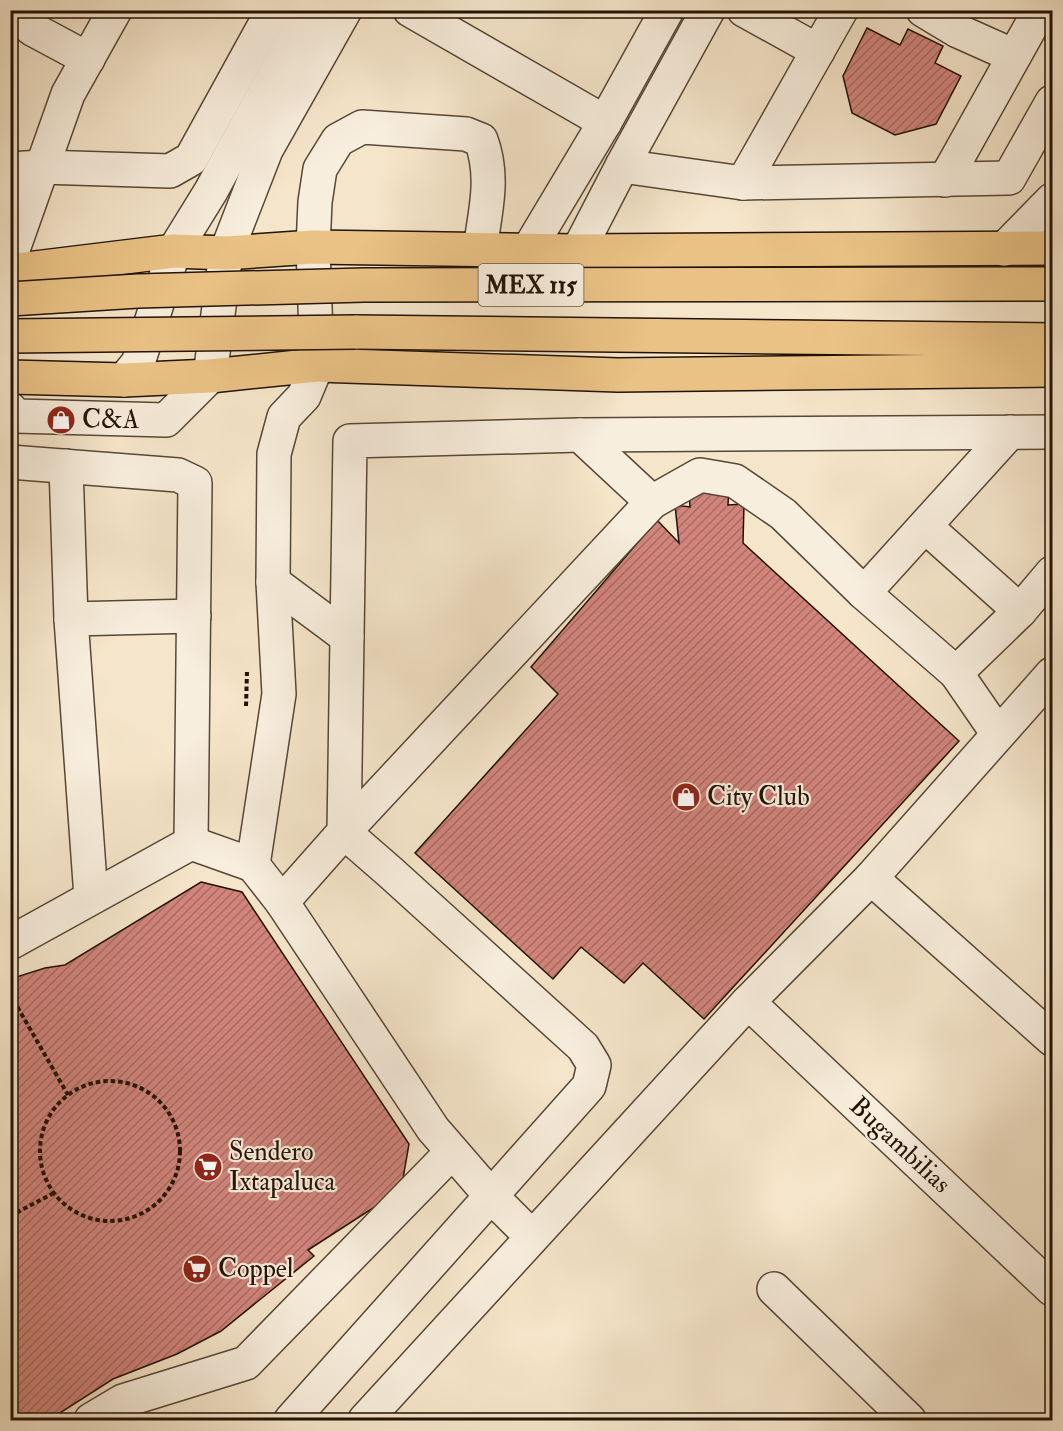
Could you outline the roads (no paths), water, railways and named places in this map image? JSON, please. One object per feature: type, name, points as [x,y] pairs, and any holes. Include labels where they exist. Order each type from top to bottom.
[{"type":"main road","points":[[10,271],[174,251],[226,253],[313,247],[578,251],[1053,248]]},
{"type":"main road","name":"MEX 115","points":[[10,299],[138,291],[364,285],[1053,284]]},
{"type":"main road","name":"MEX 115","points":[[10,336],[355,332],[1053,340]]},
{"type":"main road","points":[[10,377],[124,380],[210,376],[317,365],[618,375],[1053,370]]},
{"type":"street","points":[[10,258],[26,168],[115,10]]},
{"type":"street","points":[[26,168],[170,171],[191,159],[273,10]]},
{"type":"street","points":[[124,380],[138,363],[174,251],[211,191],[310,10]]},
{"type":"street","points":[[10,409],[16,416],[166,420],[210,376],[226,253],[266,150],[345,10]]},
{"type":"street","points":[[410,10],[605,122]]},
{"type":"street","points":[[529,249],[605,122],[667,10]]},
{"type":"street","points":[[578,251],[708,10]]},
{"type":"street","points":[[744,10],[818,51]]},
{"type":"street","points":[[744,183],[841,10]]},
{"type":"street","points":[[923,10],[958,31],[1014,56]]},
{"type":"street","points":[[945,180],[1040,10]]},
{"type":"street","points":[[10,13],[34,30],[88,59]]},
{"type":"street","points":[[622,166],[744,183],[1009,178],[1053,102]]},
{"type":"street","points":[[253,865],[279,694],[273,582],[274,454],[284,417],[304,396],[317,365],[313,247],[315,202],[320,169],[339,140],[362,127],[466,134],[480,140],[487,158],[489,180],[480,250]]},
{"type":"street","points":[[1004,249],[1053,200]]},
{"type":"street","points":[[864,593],[1010,432]]},
{"type":"street","points":[[291,1420],[589,1086],[594,1065],[583,1047],[344,832],[350,441],[580,435],[1053,432]]},
{"type":"street","points":[[580,435],[652,502]]},
{"type":"street","points":[[10,462],[178,475],[195,483],[191,843]]},
{"type":"street","points":[[66,466],[71,619],[91,897]]},
{"type":"street","points":[[282,902],[344,832],[652,502],[700,475],[735,481],[783,514],[864,593],[956,673],[998,734]]},
{"type":"street","points":[[925,526],[1020,610]]},
{"type":"street","points":[[956,673],[1020,610],[1053,573]]},
{"type":"street","points":[[273,582],[347,637]]},
{"type":"street","points":[[71,619],[194,616]]},
{"type":"street","points":[[365,1420],[748,1002],[870,878],[998,734],[1048,690]]},
{"type":"street","points":[[10,943],[191,843],[253,865],[282,902],[433,1129],[491,1196],[532,1237]]},
{"type":"street","points":[[870,878],[1053,1040]]},
{"type":"street","name":"Bugambilias","points":[[748,1002],[1053,1289]]},
{"type":"street","points":[[91,1420],[123,1401],[246,1363],[453,1152]]},
{"type":"street","points":[[774,1289],[909,1420]]},
{"type":"place","name":"C&A","points":[[61,420]]},
{"type":"place","name":"City Club","points":[[686,797]]},
{"type":"place","name":"Sendero Ixtapaluca","points":[[208,1167]]},
{"type":"place","name":"Coppel","points":[[197,1269]]}]
